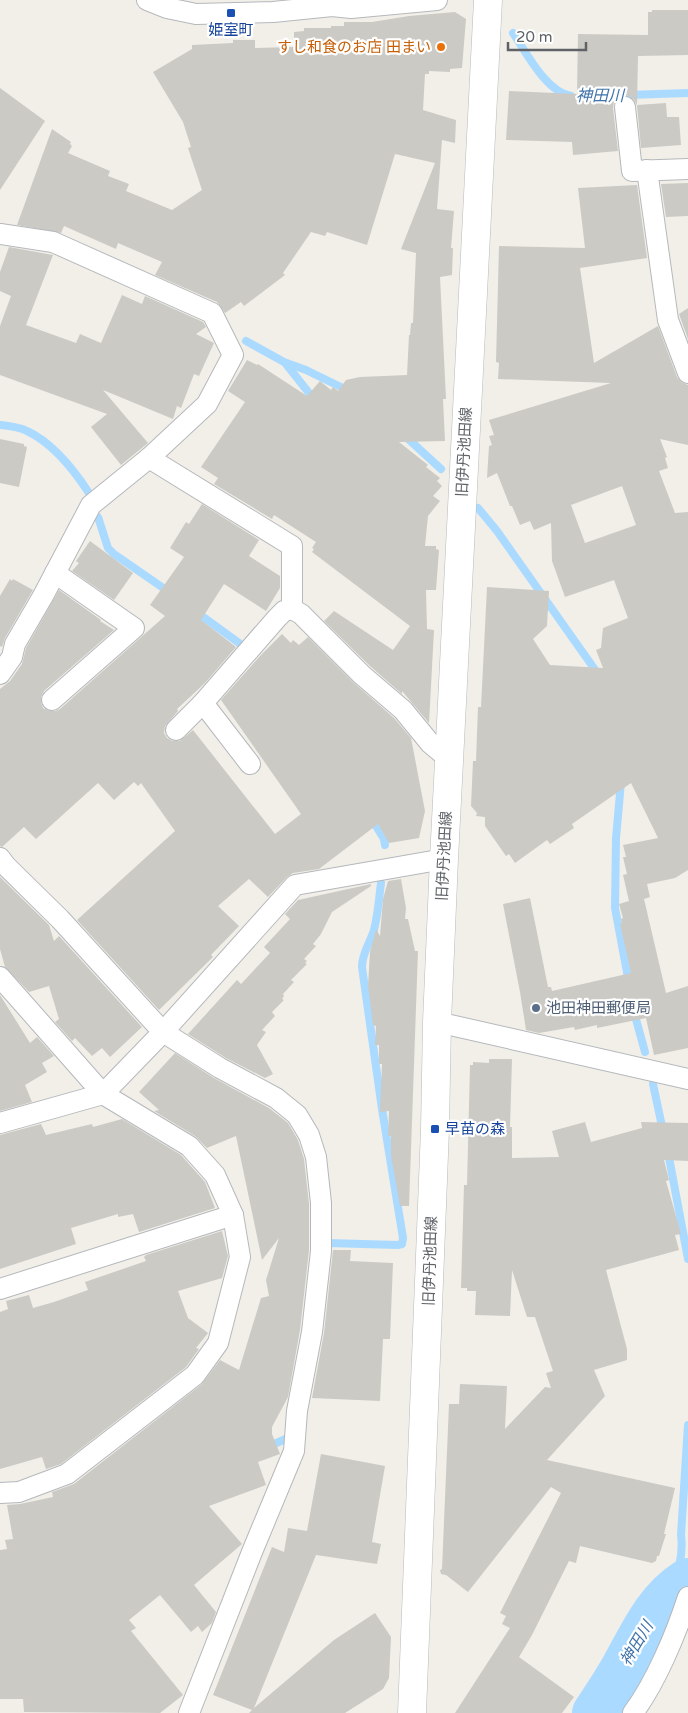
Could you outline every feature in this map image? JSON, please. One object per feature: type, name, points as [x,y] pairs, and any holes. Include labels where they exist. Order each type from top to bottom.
[{"type":"street","points":[[148,0],[167,8],[196,14],[272,12],[332,6],[351,8],[437,0]]},
{"type":"street","name":"旧伊丹池田線","points":[[412,1713],[444,860],[488,0]]},
{"type":"street","points":[[625,107],[632,170],[688,169]]},
{"type":"street","points":[[647,170],[668,320],[686,372],[688,373]]},
{"type":"street","points":[[0,234],[53,242],[212,313],[233,355],[207,404],[149,458],[91,505],[15,644],[12,657],[0,674]]},
{"type":"street","points":[[149,458],[292,546],[292,609]]},
{"type":"street","points":[[52,700],[134,628],[55,573]]},
{"type":"street","points":[[176,730],[203,703],[277,618],[284,611],[292,609],[301,614],[362,675],[403,710],[430,743],[449,759]]},
{"type":"street","points":[[203,703],[250,764]]},
{"type":"street","points":[[0,858],[60,919],[163,1032],[220,1068],[276,1098],[297,1115],[309,1135],[316,1158],[321,1203],[322,1251],[312,1332],[297,1412],[294,1451],[189,1713]]},
{"type":"street","points":[[0,1123],[103,1094],[163,1032],[295,885],[444,860]]},
{"type":"street","points":[[0,977],[103,1094],[190,1146],[215,1175],[232,1215],[240,1257],[218,1343],[195,1375],[67,1474],[19,1492],[0,1493]]},
{"type":"street","points":[[437,1022],[688,1080]]},
{"type":"street","points":[[0,1289],[232,1215]]},
{"type":"street","points":[[633,1713],[664,1657],[688,1597]]},
{"type":"building","points":[[652,10],[688,10],[688,55],[638,56],[637,105],[630,96],[624,95],[614,102],[618,151],[573,155],[572,142],[506,140],[509,91],[577,94],[578,34],[648,35],[648,12],[652,12]]},
{"type":"building","points":[[455,12],[466,19],[462,68],[450,69],[450,72],[429,71],[429,74],[425,74],[423,110],[456,120],[455,143],[442,140],[437,209],[454,211],[451,248],[453,248],[452,275],[440,277],[446,399],[443,399],[445,441],[399,442],[428,465],[426,467],[440,478],[437,481],[442,486],[433,496],[440,501],[428,516],[425,546],[436,546],[436,549],[439,550],[436,590],[426,590],[427,629],[434,630],[429,723],[402,691],[402,694],[324,621],[334,611],[393,650],[410,626],[312,552],[316,542],[274,515],[272,519],[214,484],[218,478],[201,467],[245,402],[228,391],[247,360],[258,364],[307,396],[320,381],[331,390],[333,387],[338,391],[346,380],[360,377],[407,375],[409,335],[411,323],[413,323],[416,253],[401,249],[435,163],[395,154],[367,245],[327,232],[325,236],[311,232],[283,273],[285,275],[244,306],[241,302],[225,313],[217,302],[155,275],[162,262],[118,243],[116,249],[64,226],[61,233],[17,225],[52,129],[71,142],[72,146],[68,153],[110,171],[108,176],[129,184],[126,191],[172,210],[202,190],[188,148],[191,147],[183,122],[153,72],[192,49],[192,45],[233,43],[233,40],[255,40],[255,48],[294,47],[294,32],[304,31],[304,28],[331,28],[331,26],[344,26],[344,22],[372,22],[409,16]]},
{"type":"building","points":[[0,88],[45,121],[0,190]]},
{"type":"building","points":[[666,103],[667,117],[679,117],[681,145],[641,148],[637,105]]},
{"type":"building","points":[[688,183],[688,216],[666,217],[661,184]]},
{"type":"building","points":[[637,185],[647,258],[580,268],[594,363],[658,326],[677,377],[681,382],[688,385],[688,445],[660,439],[667,457],[665,458],[668,468],[659,471],[675,513],[688,512],[688,870],[675,878],[647,884],[650,897],[644,899],[666,993],[688,986],[688,1048],[654,1055],[646,1018],[597,1028],[597,1025],[575,1030],[574,1027],[539,1033],[526,1030],[503,904],[530,898],[548,987],[551,987],[552,991],[631,973],[620,924],[623,918],[619,904],[629,901],[623,875],[627,874],[623,857],[626,857],[623,845],[658,838],[631,783],[572,824],[574,828],[550,844],[547,840],[515,863],[509,854],[506,856],[485,826],[485,817],[476,816],[477,813],[471,806],[473,761],[476,761],[478,707],[481,707],[487,587],[549,591],[547,626],[533,639],[550,665],[603,668],[596,650],[601,648],[603,628],[628,618],[614,580],[565,597],[552,561],[551,523],[534,530],[530,521],[520,525],[497,473],[487,478],[489,446],[492,445],[489,436],[494,435],[489,420],[611,383],[498,379],[499,363],[496,362],[499,246],[585,248],[578,188]],"holes":[[[622,486],[636,525],[585,543],[571,505]]]},
{"type":"building","points":[[9,247],[53,255],[26,325],[76,343],[80,334],[101,343],[122,295],[142,304],[145,296],[203,322],[206,327],[196,334],[214,343],[199,376],[194,374],[181,408],[177,406],[173,419],[103,390],[148,443],[121,465],[91,427],[107,414],[0,375],[0,326],[11,296],[0,291],[0,272]]},
{"type":"building","points":[[688,308],[688,339],[679,314]]},
{"type":"building","points":[[0,439],[24,444],[27,447],[19,487],[0,483]]},
{"type":"building","points":[[202,504],[259,540],[249,556],[280,576],[280,588],[266,611],[224,584],[201,620],[236,647],[205,683],[177,709],[178,711],[165,726],[164,733],[167,738],[172,741],[180,741],[193,730],[275,834],[301,814],[221,700],[282,634],[291,643],[293,640],[299,645],[308,637],[354,683],[394,718],[411,738],[425,811],[419,838],[389,843],[378,824],[319,869],[293,873],[268,897],[249,879],[218,906],[239,926],[211,955],[213,957],[159,1010],[77,920],[175,831],[141,783],[138,786],[134,782],[114,800],[98,783],[36,839],[24,827],[2,847],[0,846],[0,689],[10,681],[22,664],[26,648],[59,590],[114,630],[44,691],[41,703],[43,708],[49,711],[60,709],[165,616],[150,605],[184,557],[170,548],[186,522],[189,524]]},
{"type":"building","points":[[90,541],[133,573],[114,600],[72,571],[79,563],[76,561]]},
{"type":"building","points":[[10,579],[33,590],[5,638],[2,647],[0,646],[0,596]]},
{"type":"building","points":[[0,877],[49,925],[54,941],[59,936],[142,1027],[110,1057],[102,1048],[92,1056],[75,1038],[72,1041],[55,1022],[59,1019],[49,986],[29,992],[5,967],[0,949]]},
{"type":"building","points":[[401,879],[406,908],[405,919],[408,919],[415,951],[418,951],[409,1206],[400,1206],[391,1156],[391,1136],[388,1136],[389,1111],[380,1112],[382,1064],[379,1064],[379,1045],[375,1045],[376,1026],[373,1025],[368,985],[370,952],[376,929],[380,936],[383,899],[388,881]]},
{"type":"building","points":[[371,884],[371,886],[332,912],[321,934],[313,944],[316,946],[304,959],[307,961],[305,963],[307,964],[291,980],[294,982],[283,994],[282,999],[284,1000],[272,1012],[275,1016],[262,1030],[266,1032],[257,1045],[273,1074],[265,1078],[226,1058],[188,1034],[237,980],[241,984],[270,953],[264,947],[290,919],[285,914],[298,900]]},
{"type":"building","points":[[0,995],[30,1043],[37,1037],[54,1056],[42,1063],[47,1072],[25,1085],[32,1102],[0,1111]]},
{"type":"building","points":[[175,1053],[214,1078],[269,1108],[288,1123],[298,1140],[304,1159],[309,1204],[309,1250],[300,1330],[288,1397],[272,1427],[272,1434],[280,1454],[258,1462],[266,1485],[209,1506],[242,1544],[194,1585],[216,1612],[212,1623],[202,1632],[198,1626],[191,1632],[160,1595],[129,1620],[136,1628],[131,1631],[183,1695],[160,1713],[24,1712],[23,1699],[0,1699],[0,1550],[7,1549],[5,1540],[13,1539],[7,1505],[53,1497],[52,1492],[74,1484],[202,1384],[220,1360],[239,1370],[261,1298],[269,1296],[266,1280],[279,1238],[262,1260],[236,1136],[207,1148],[195,1136],[154,1111],[159,1110],[139,1092]]},
{"type":"building","points":[[489,1059],[512,1059],[510,1127],[512,1127],[512,1158],[559,1157],[552,1131],[585,1122],[591,1142],[642,1128],[641,1122],[688,1123],[688,1161],[664,1160],[669,1180],[666,1181],[681,1234],[675,1235],[679,1250],[606,1270],[627,1349],[627,1360],[594,1370],[605,1396],[547,1460],[675,1488],[664,1534],[666,1534],[656,1561],[652,1563],[580,1546],[576,1563],[569,1561],[519,1657],[574,1697],[562,1713],[455,1713],[510,1628],[502,1624],[506,1616],[500,1613],[561,1493],[551,1487],[468,1592],[446,1575],[441,1574],[449,1404],[459,1404],[460,1384],[507,1386],[505,1429],[545,1387],[551,1388],[546,1373],[553,1371],[535,1317],[527,1317],[512,1270],[510,1316],[475,1315],[476,1291],[467,1291],[467,1288],[461,1288],[464,1185],[467,1185],[470,1065],[473,1065],[473,1062],[489,1063]]},
{"type":"building","points":[[122,1119],[181,1155],[205,1182],[215,1208],[139,1232],[133,1214],[118,1217],[118,1214],[71,1228],[76,1244],[0,1269],[0,1135],[41,1124],[46,1135],[92,1124],[93,1127]]},
{"type":"building","points":[[222,1231],[228,1256],[222,1278],[178,1291],[188,1318],[208,1333],[196,1348],[199,1349],[186,1367],[61,1464],[46,1469],[42,1457],[0,1469],[0,1312],[8,1309],[6,1301],[29,1295],[33,1308],[54,1302],[88,1290],[85,1282],[146,1261],[144,1257],[146,1255]]},
{"type":"building","points":[[333,1250],[351,1250],[350,1261],[393,1263],[390,1339],[383,1339],[380,1401],[312,1398],[324,1333]]},
{"type":"building","points":[[321,1454],[385,1466],[372,1542],[381,1544],[377,1564],[316,1555],[254,1708],[334,1640],[375,1613],[391,1637],[389,1678],[383,1689],[345,1713],[249,1713],[252,1710],[213,1695],[272,1547],[284,1552],[288,1528],[307,1531]]},
{"type":"waterway","name":"神田川","points":[[513,33],[545,79],[562,93],[571,96]]},
{"type":"waterway","name":"神田川","points":[[627,95],[688,93]]},
{"type":"waterway","points":[[246,341],[284,362],[306,370],[349,391]]},
{"type":"waterway","points":[[286,364],[309,393],[312,401]]},
{"type":"waterway","points":[[0,425],[14,427],[37,436],[70,466],[89,493]]},
{"type":"waterway","points":[[405,436],[441,469]]},
{"type":"waterway","points":[[478,508],[497,531],[598,674]]},
{"type":"waterway","points":[[98,517],[108,548],[169,592]]},
{"type":"waterway","points":[[195,611],[239,643]]},
{"type":"waterway","points":[[621,782],[616,838],[615,908],[629,983]]},
{"type":"waterway","points":[[371,818],[384,839],[385,845]]},
{"type":"waterway","points":[[327,1243],[398,1245],[402,1244],[403,1238],[362,967],[363,957],[375,924],[381,883]]},
{"type":"waterway","points":[[634,1012],[645,1052]]},
{"type":"waterway","points":[[653,1084],[663,1131]]},
{"type":"waterway","points":[[668,1152],[688,1259]]},
{"type":"waterway","points":[[670,1595],[682,1550],[681,1535],[688,1425]]},
{"type":"waterway","points":[[267,1447],[288,1438]]},
{"type":"waterway","name":"神田川","points":[[595,1713],[658,1609],[667,1598],[688,1581]]},
{"type":"place","name":"姫室町","points":[[231,13]]},
{"type":"place","name":"すし和食のお店 田まい","points":[[441,47]]},
{"type":"place","name":"池田神田郵便局","points":[[536,1008]]},
{"type":"place","name":"早苗の森","points":[[435,1129]]}]
